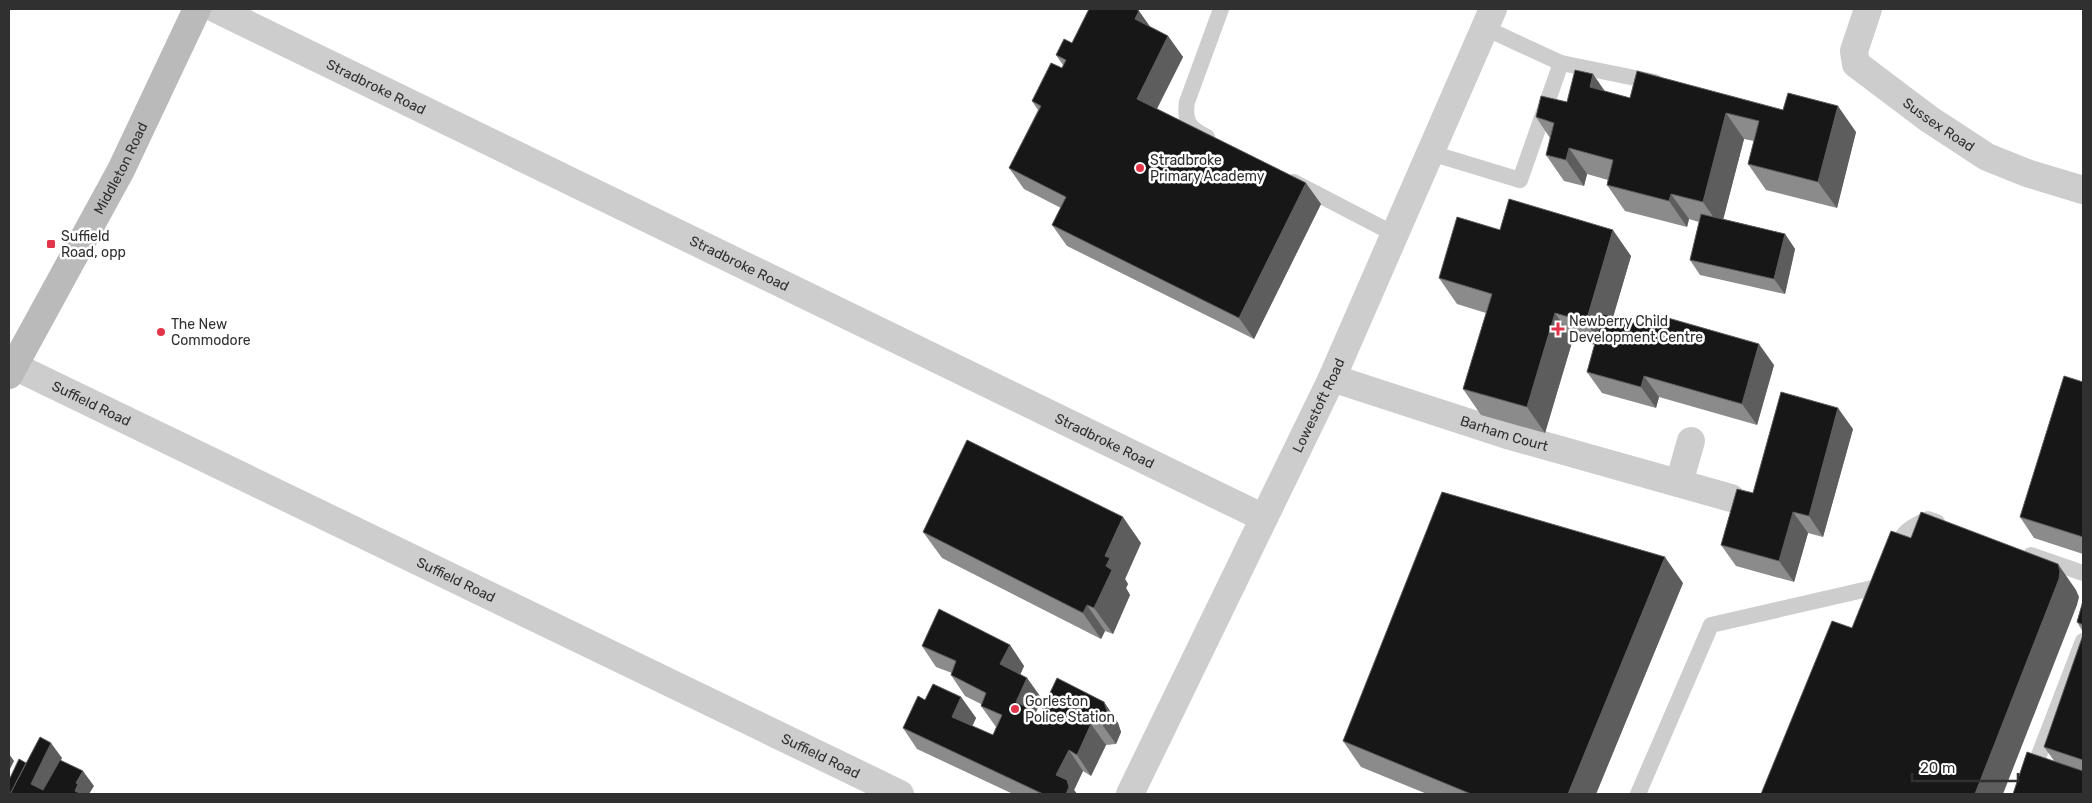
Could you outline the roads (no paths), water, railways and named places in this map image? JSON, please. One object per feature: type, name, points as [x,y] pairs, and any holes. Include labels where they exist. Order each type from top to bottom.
[{"type":"main road","name":"Middleton Road","points":[[11,371],[121,170],[196,9]]},
{"type":"street","name":"Stradbroke Road","points":[[216,9],[1264,518]]},
{"type":"street","name":"Sussex Road","points":[[1868,9],[1854,51],[1856,64],[1986,157],[2027,173],[2083,190]]},
{"type":"street","name":"Lowestoft Road","points":[[1130,794],[1332,378],[1489,18]]},
{"type":"street","name":"Suffield Road","points":[[11,371],[891,792]]},
{"type":"street","name":"Barham Court","points":[[1332,378],[1507,435],[1731,498]]},
{"type":"street","points":[[1679,483],[1691,441]]},
{"type":"lane","points":[[1221,9],[1187,102],[1185,116],[1189,125],[1197,132],[1223,146]]},
{"type":"lane","points":[[1489,18],[1562,63],[1669,84]]},
{"type":"lane","points":[[1431,153],[1520,180],[1562,63]]},
{"type":"lane","points":[[1284,177],[1396,235]]},
{"type":"lane","points":[[1638,794],[1710,624],[1881,586],[1902,535],[1910,526],[1928,519],[1954,528]]},
{"type":"lane","points":[[2014,549],[2083,573]]},
{"type":"lane","points":[[2024,794],[2083,640]]},
{"type":"place","name":"Stradbroke Primary Academy","points":[[1140,168]]},
{"type":"place","name":"Suffield Road, opp","points":[[51,244]]},
{"type":"place","name":"Newberry Child Development Centre","points":[[1558,329]]},
{"type":"place","name":"The New Commodore","points":[[161,332]]},
{"type":"place","name":"Gorleston Police Station","points":[[1015,709]]}]
